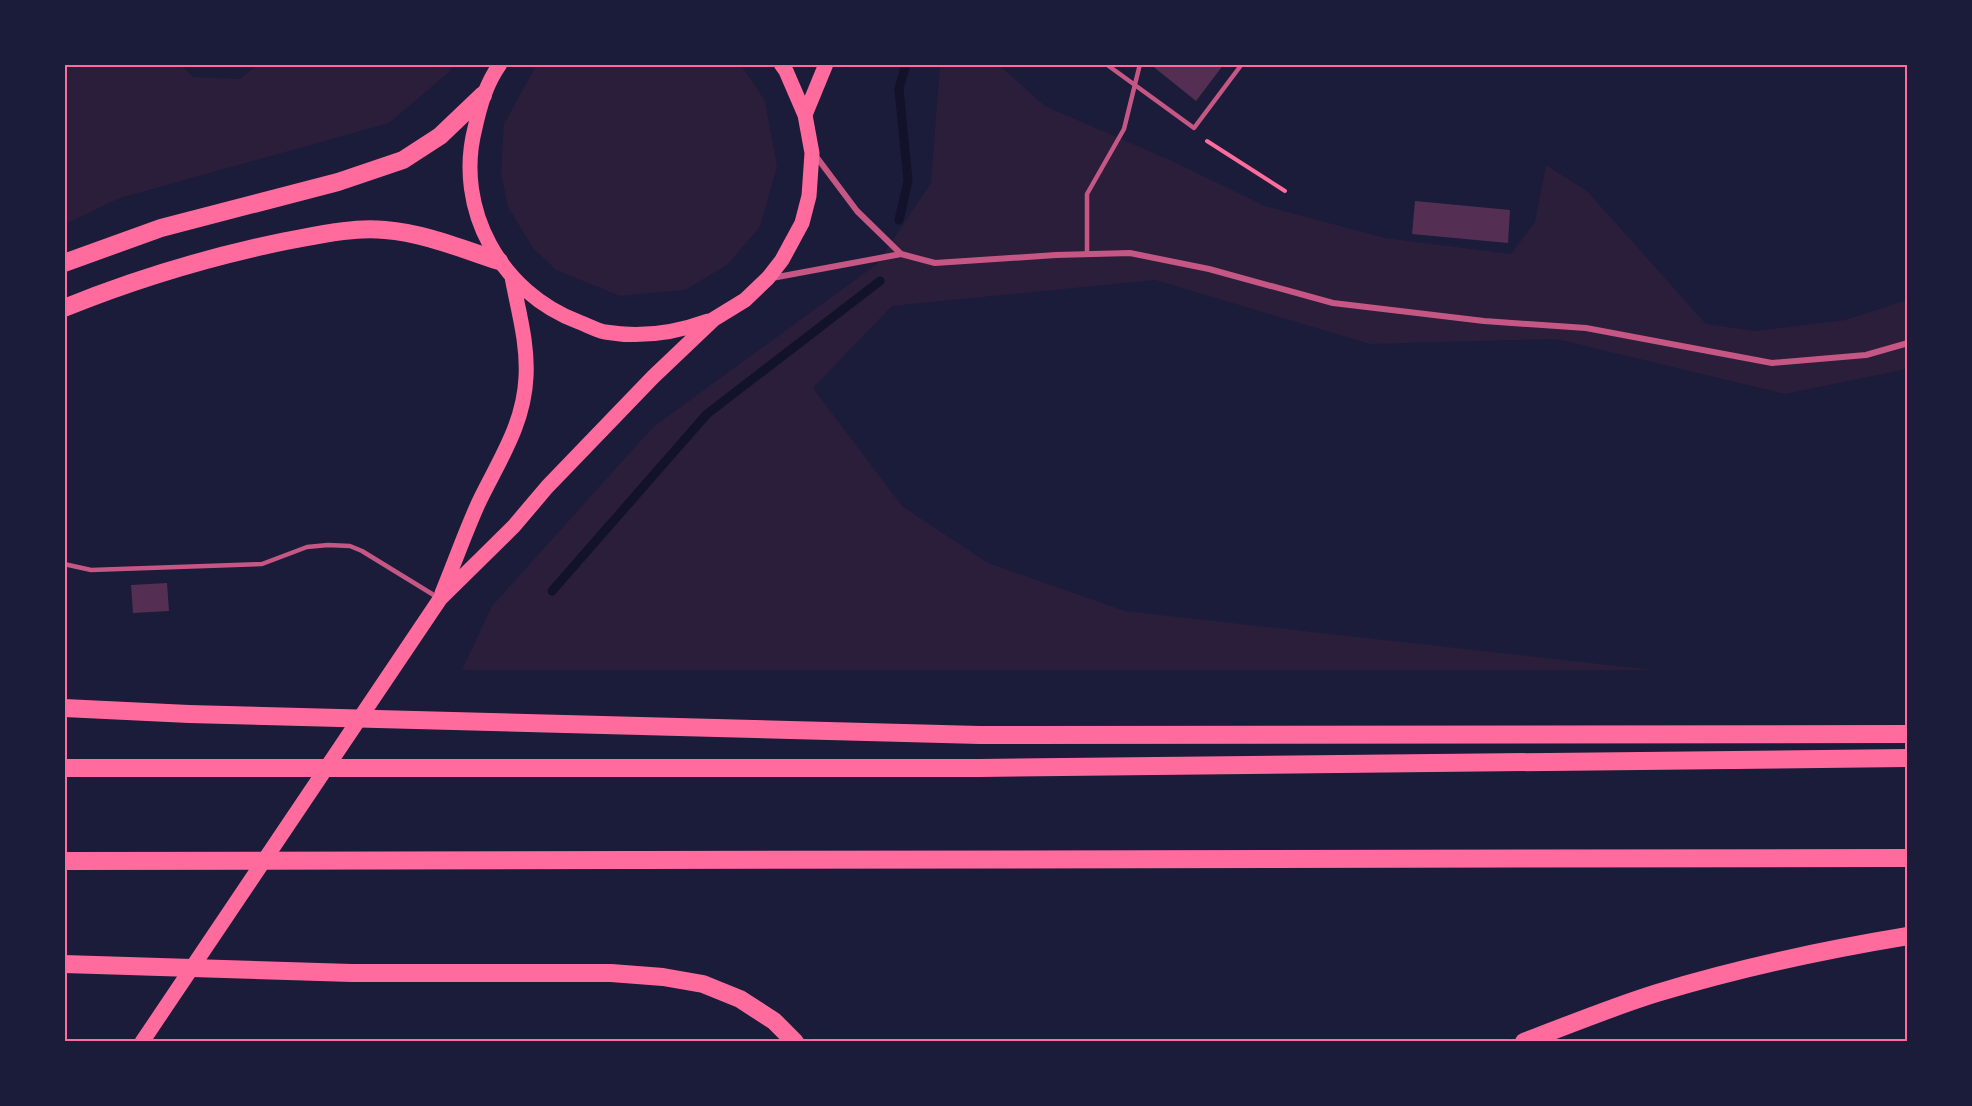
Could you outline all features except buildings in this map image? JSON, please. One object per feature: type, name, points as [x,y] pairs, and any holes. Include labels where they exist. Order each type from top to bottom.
[{"type":"highway","points":[[64,263],[161,228],[332,183],[403,160],[440,136],[483,95]]},
{"type":"highway","points":[[64,309],[156,274],[221,255],[345,230],[404,232],[499,261]]},
{"type":"highway","points":[[64,708],[189,714],[980,735],[1908,734]]},
{"type":"highway","points":[[64,768],[979,768],[1908,758]]},
{"type":"highway","points":[[64,861],[1908,858]]},
{"type":"highway","points":[[1524,1041],[1604,1011],[1713,977],[1808,954],[1908,936]]},
{"type":"highway","points":[[72,965],[352,973],[569,972],[663,977],[703,984],[740,999],[774,1021],[795,1041]]},
{"type":"main road","points":[[500,64],[483,95],[470,148],[471,192],[485,237],[499,261],[512,277],[526,291],[559,315],[604,332],[654,335],[685,330],[714,319],[745,300],[768,278],[782,260],[802,223],[809,196],[812,153],[806,115],[781,64]]},
{"type":"main road","points":[[806,115],[826,64]]},
{"type":"main road","points":[[440,599],[479,504],[514,433],[523,405],[526,377],[525,343],[512,277]]},
{"type":"main road","points":[[142,1041],[440,599],[514,526],[652,377],[714,319]]},
{"type":"street","points":[[812,153],[857,211],[901,254]]},
{"type":"street","points":[[768,278],[901,254],[935,263],[1130,253],[1209,269],[1333,303],[1484,321],[1586,328],[1772,363],[1866,355],[1908,343]]},
{"type":"lane","points":[[1106,64],[1194,128],[1242,64]]},
{"type":"lane","points":[[1087,254],[1087,194],[1124,129],[1140,64]]},
{"type":"lane","points":[[64,564],[91,570],[262,564],[307,547],[350,546],[362,550],[440,599]]},
{"type":"path","points":[[1194,128],[1199,136],[1285,191]]},
{"type":"shaded area","points":[[537,64],[741,65],[765,101],[777,166],[760,227],[727,265],[685,290],[620,296],[556,270],[533,248],[508,207],[501,173],[504,124]]},
{"type":"shaded area","points":[[64,65],[181,65],[193,77],[239,79],[258,65],[454,65],[449,72],[389,123],[120,198],[65,224]]},
{"type":"shaded area","points":[[940,65],[999,65],[1045,106],[1172,161],[1265,206],[1385,238],[1511,254],[1535,222],[1546,165],[1587,191],[1706,324],[1755,331],[1845,320],[1907,300],[1907,369],[1785,394],[1556,339],[1370,344],[1155,280],[892,306],[813,388],[902,506],[988,563],[1125,611],[1653,670],[462,670],[492,606],[653,427],[877,264],[931,183]]},
{"type":"waterway","points":[[899,220],[908,181],[899,89],[906,64]]},
{"type":"waterway","points":[[552,591],[707,414],[880,281]]}]
